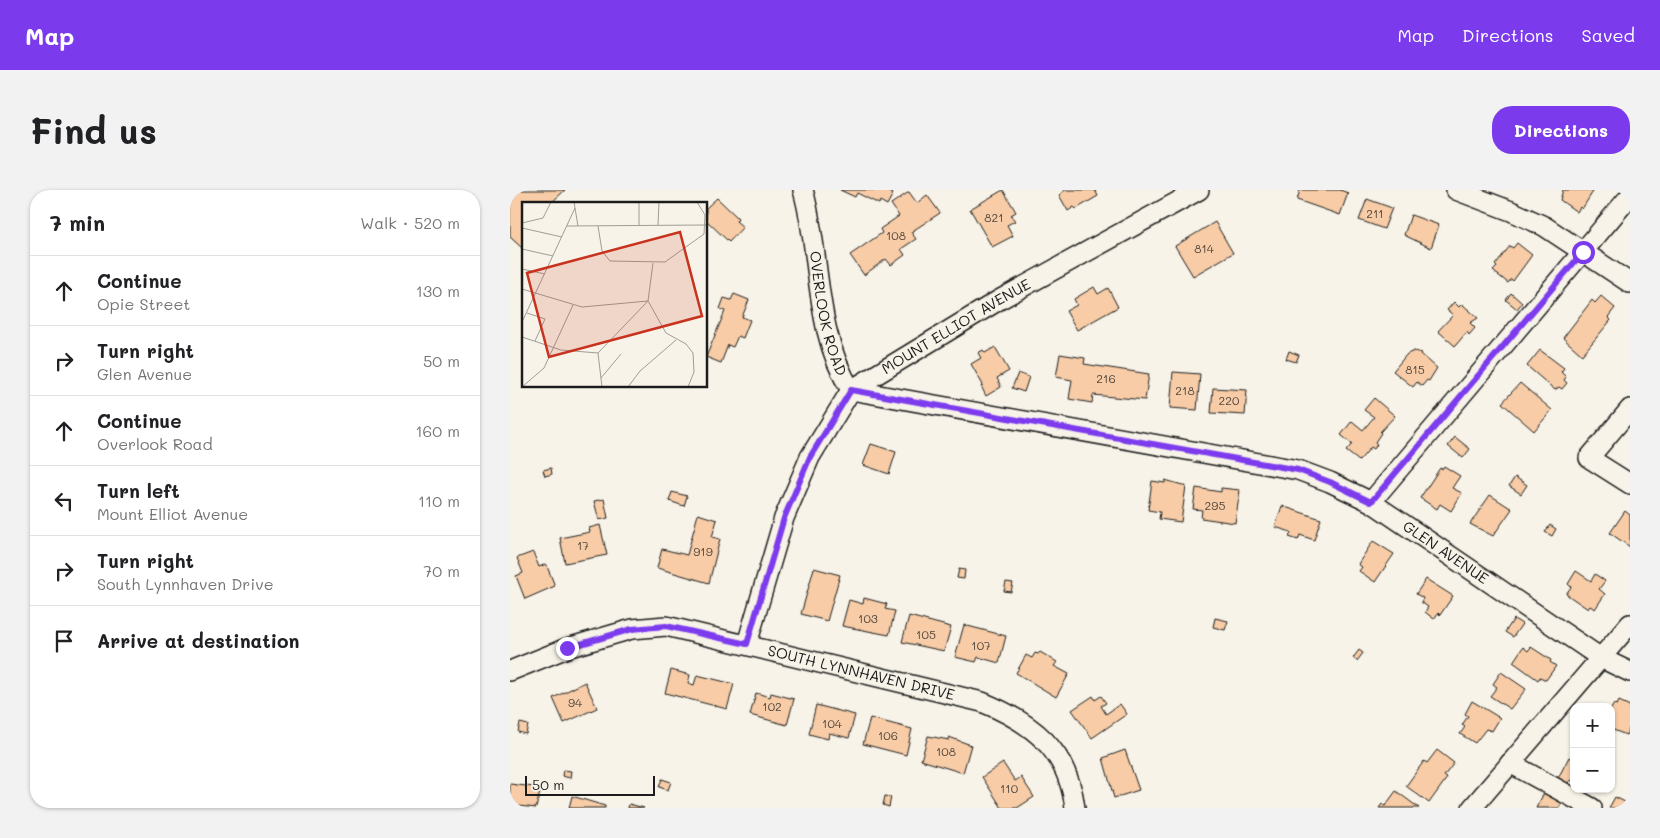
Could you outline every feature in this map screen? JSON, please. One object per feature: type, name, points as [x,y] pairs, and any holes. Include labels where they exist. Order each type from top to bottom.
[{"type":"street","name":"OVERLOOK ROAD","points":[[803,190],[828,338],[839,370],[851,390],[1250,462]]},
{"type":"street","name":"MOUNT ELLIOT AVENUE","points":[[747,644],[792,501],[810,457],[851,390],[999,300],[1198,190]]},
{"type":"street","points":[[1456,190],[1532,220],[1630,283]]},
{"type":"street","points":[[1371,502],[1630,196]]},
{"type":"street","points":[[1630,409],[1589,458],[1630,484]]},
{"type":"street","name":"GLEN AVENUE","points":[[1250,462],[1298,470],[1330,482],[1371,502],[1601,658],[1630,672]]},
{"type":"street","points":[[1472,808],[1630,624]]},
{"type":"street","name":"SOUTH LYNNHAVEN DRIVE","points":[[510,671],[576,645],[632,629],[661,626],[747,644],[982,702],[1016,717],[1039,734],[1055,751],[1067,776],[1075,808]]},
{"type":"street","points":[[1510,764],[1592,808]]},
{"type":"building","points":[[510,190],[565,190],[552,202],[522,202],[522,248],[510,237]]},
{"type":"building","points":[[840,190],[886,190],[893,194],[887,205],[880,201],[879,204],[857,193],[855,197]]},
{"type":"building","points":[[1003,190],[1016,212],[1011,215],[1015,221],[1007,225],[1013,236],[992,247],[970,209]]},
{"type":"building","points":[[1065,190],[1095,190],[1098,196],[1076,209],[1074,207],[1068,211],[1059,195]]},
{"type":"building","points":[[1300,190],[1340,190],[1348,193],[1340,215],[1297,200]]},
{"type":"building","points":[[1563,190],[1594,190],[1582,209],[1580,207],[1577,212],[1560,200]]},
{"type":"building","points":[[909,192],[917,203],[927,195],[940,213],[911,232],[916,239],[901,249],[905,255],[891,265],[886,259],[864,275],[850,255],[882,233],[880,229],[899,216],[891,204]]},
{"type":"building","points":[[717,198],[738,218],[736,221],[743,227],[729,242],[708,222],[708,206]]},
{"type":"building","points":[[1367,199],[1392,208],[1384,229],[1359,220]]},
{"type":"building","points":[[1411,215],[1439,225],[1431,248],[1404,235]]},
{"type":"building","points":[[1215,222],[1233,253],[1193,276],[1175,246]]},
{"type":"building","points":[[1517,243],[1532,255],[1513,281],[1511,279],[1508,283],[1493,271],[1497,267],[1495,265],[1510,246],[1513,248]]},
{"type":"building","points":[[1094,287],[1098,294],[1108,288],[1118,307],[1077,330],[1066,311],[1077,305],[1074,299]]},
{"type":"building","points":[[1511,293],[1522,303],[1517,309],[1506,300]]},
{"type":"building","points":[[734,294],[749,300],[742,317],[750,320],[743,338],[738,336],[733,347],[728,345],[721,363],[708,358],[708,352],[725,311],[720,309],[724,298],[731,300]]},
{"type":"building","points":[[1601,296],[1615,308],[1608,317],[1611,320],[1582,355],[1563,338],[1592,300],[1595,303]]},
{"type":"building","points":[[1454,302],[1459,307],[1462,304],[1478,318],[1470,323],[1475,328],[1469,335],[1467,332],[1455,346],[1438,331],[1453,315],[1447,310]]},
{"type":"building","points":[[995,347],[1009,371],[997,378],[1001,387],[986,396],[981,386],[983,385],[971,364],[981,358],[978,353],[983,350],[985,353]]},
{"type":"building","points":[[1540,350],[1564,368],[1561,372],[1566,377],[1564,380],[1567,383],[1562,389],[1559,387],[1555,390],[1527,366]]},
{"type":"building","points":[[1289,351],[1299,355],[1296,362],[1286,359]]},
{"type":"building","points":[[1414,351],[1422,353],[1437,368],[1429,381],[1427,380],[1422,386],[1417,382],[1413,387],[1393,371],[1407,354]]},
{"type":"building","points":[[1060,354],[1085,358],[1084,364],[1149,374],[1145,400],[1093,395],[1092,403],[1069,399],[1072,380],[1056,377]]},
{"type":"building","points":[[1173,372],[1200,374],[1197,410],[1170,408]]},
{"type":"building","points":[[1018,373],[1029,377],[1024,392],[1012,388]]},
{"type":"building","points":[[1520,383],[1552,410],[1534,431],[1502,403]]},
{"type":"building","points":[[1213,388],[1247,390],[1245,415],[1211,413]]},
{"type":"building","points":[[1374,398],[1395,416],[1380,432],[1374,449],[1371,447],[1359,461],[1346,451],[1352,444],[1341,435],[1352,421],[1363,430],[1374,417],[1364,410]]},
{"type":"building","points":[[1455,437],[1470,449],[1463,458],[1448,446]]},
{"type":"building","points":[[871,444],[896,452],[889,474],[863,465]]},
{"type":"building","points":[[1444,466],[1460,476],[1452,488],[1462,493],[1451,511],[1440,504],[1437,509],[1420,498],[1440,468],[1442,469]]},
{"type":"building","points":[[551,468],[552,474],[545,476],[543,470]]},
{"type":"building","points":[[1515,477],[1527,485],[1521,494],[1509,486]]},
{"type":"building","points":[[1165,480],[1186,486],[1181,522],[1159,519],[1160,512],[1148,510],[1152,481],[1165,483]]},
{"type":"building","points":[[1196,488],[1221,492],[1221,488],[1240,490],[1235,523],[1201,518],[1202,510],[1193,509]]},
{"type":"building","points":[[672,492],[687,496],[684,506],[669,501]]},
{"type":"building","points":[[1490,495],[1512,509],[1493,536],[1470,524]]},
{"type":"building","points":[[604,499],[608,518],[599,520],[594,501]]},
{"type":"building","points":[[1282,506],[1321,519],[1314,540],[1300,535],[1298,540],[1289,537],[1291,532],[1275,527]]},
{"type":"building","points":[[1625,511],[1630,515],[1630,547],[1610,533]]},
{"type":"building","points":[[698,514],[717,520],[712,537],[720,539],[709,583],[657,568],[662,549],[687,555]]},
{"type":"building","points":[[600,525],[607,555],[565,563],[560,538],[590,532],[589,528]]},
{"type":"building","points":[[1550,525],[1556,529],[1552,536],[1545,532]]},
{"type":"building","points":[[1373,541],[1394,554],[1375,582],[1359,571],[1362,567],[1358,564]]},
{"type":"building","points":[[533,552],[539,567],[546,564],[555,586],[525,599],[516,576],[523,573],[517,558]]},
{"type":"building","points":[[814,568],[840,575],[827,621],[801,614]]},
{"type":"building","points":[[959,569],[965,570],[964,579],[957,578]]},
{"type":"building","points":[[1576,571],[1591,581],[1595,574],[1605,581],[1599,589],[1605,594],[1595,609],[1590,606],[1588,609],[1566,594],[1571,587],[1568,584]]},
{"type":"building","points":[[1426,579],[1453,596],[1440,615],[1438,613],[1434,619],[1425,612],[1428,607],[1421,602],[1423,598],[1416,594]]},
{"type":"building","points":[[1006,582],[1013,583],[1011,592],[1004,591]]},
{"type":"building","points":[[864,598],[887,604],[885,609],[895,611],[889,635],[842,626],[849,600],[863,604]]},
{"type":"building","points":[[909,616],[951,627],[944,651],[902,642]]},
{"type":"building","points":[[1215,618],[1228,621],[1225,630],[1213,627]]},
{"type":"building","points":[[1514,619],[1522,624],[1513,637],[1505,632]]},
{"type":"building","points":[[964,625],[1006,636],[999,663],[978,657],[976,662],[955,657]]},
{"type":"building","points":[[1523,647],[1528,651],[1531,647],[1551,660],[1550,662],[1556,666],[1546,680],[1540,677],[1538,680],[1513,662]]},
{"type":"building","points":[[1359,650],[1363,653],[1357,661],[1353,658]]},
{"type":"building","points":[[1040,652],[1057,662],[1054,666],[1069,674],[1056,697],[1016,673],[1026,655],[1032,658],[1035,653],[1038,654]]},
{"type":"building","points":[[671,670],[690,675],[688,683],[694,685],[697,675],[734,684],[727,709],[665,693]]},
{"type":"building","points":[[1501,672],[1526,689],[1510,709],[1490,696],[1497,687],[1493,684]]},
{"type":"building","points":[[585,682],[597,708],[564,723],[553,698]]},
{"type":"building","points":[[756,693],[770,697],[771,693],[794,699],[787,725],[750,715]]},
{"type":"building","points":[[1093,696],[1095,700],[1101,696],[1106,703],[1101,706],[1106,714],[1120,704],[1127,714],[1092,738],[1072,710]]},
{"type":"building","points":[[1472,701],[1500,718],[1492,731],[1486,729],[1475,743],[1460,734],[1465,727],[1462,725],[1468,716],[1465,714]]},
{"type":"building","points":[[1619,701],[1630,706],[1630,727],[1626,735],[1615,731],[1615,704],[1617,705]]},
{"type":"building","points":[[816,705],[855,715],[849,738],[829,733],[828,739],[809,734]]},
{"type":"building","points":[[870,718],[912,729],[906,755],[863,744]]},
{"type":"building","points":[[520,723],[528,725],[526,734],[518,732]]},
{"type":"building","points":[[928,736],[949,740],[949,737],[971,745],[963,773],[921,760]]},
{"type":"building","points":[[1125,750],[1139,790],[1114,798],[1103,758]]},
{"type":"building","points":[[1437,750],[1454,763],[1444,776],[1447,778],[1429,803],[1406,786],[1424,761],[1427,763]]},
{"type":"building","points":[[1570,757],[1570,780],[1566,787],[1556,782]]},
{"type":"building","points":[[1003,763],[1015,781],[1021,777],[1034,797],[1017,808],[1002,808],[982,777]]},
{"type":"building","points":[[563,770],[571,771],[570,778],[562,776]]},
{"type":"building","points":[[662,779],[671,782],[668,790],[659,787]]},
{"type":"building","points":[[510,784],[541,788],[536,808],[510,805]]},
{"type":"building","points":[[1396,791],[1419,808],[1379,808],[1382,804],[1385,806]]},
{"type":"building","points":[[1544,793],[1562,803],[1559,808],[1536,808]]},
{"type":"building","points":[[572,796],[605,806],[605,808],[569,808]]},
{"type":"building","points":[[885,796],[891,797],[889,807],[883,805]]},
{"type":"building","points":[[1615,797],[1627,803],[1625,808],[1609,808]]},
{"type":"building","points":[[629,804],[644,808],[628,808]]},
{"type":"route","points":[[567,648],[632,629],[666,626],[747,644],[784,518],[810,457],[827,426],[851,390],[1298,470],[1330,482],[1371,502],[1583,252]]}]
